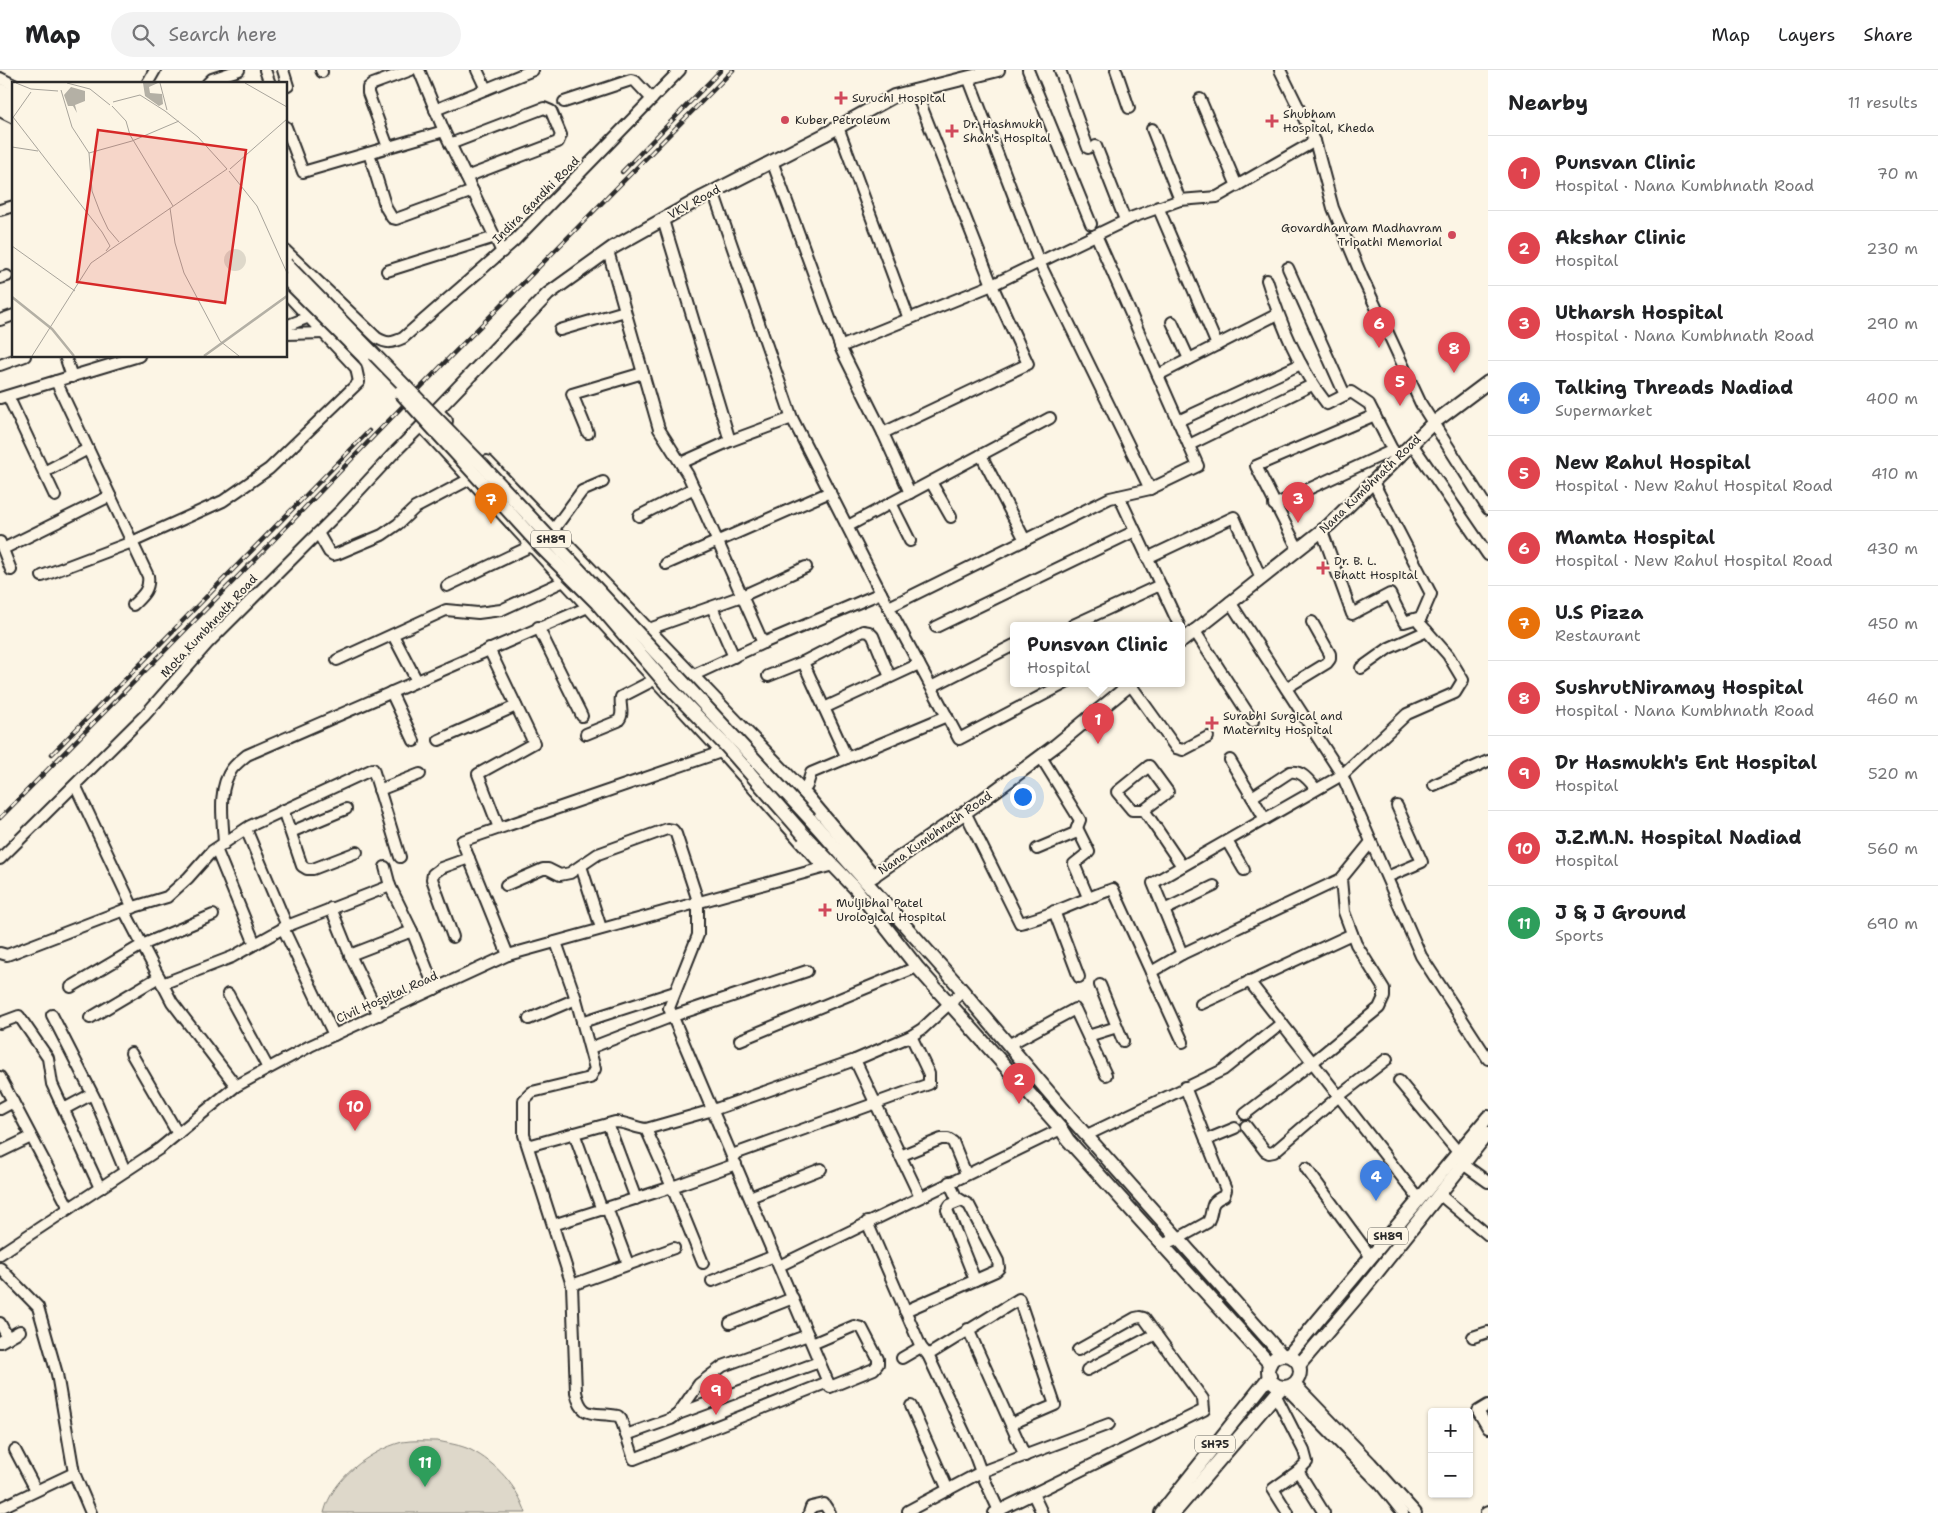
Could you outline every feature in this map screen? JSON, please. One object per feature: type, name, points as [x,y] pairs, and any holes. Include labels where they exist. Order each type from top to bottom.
[{"type":"main road","name":"VKV Road","points":[[436,410],[548,294],[608,251],[713,191],[894,96],[998,70]]},
{"type":"main road","points":[[0,90],[12,95]]},
{"type":"main road","points":[[0,102],[12,107]]},
{"type":"main road","name":"SH89","points":[[288,266],[482,464],[810,819],[870,878],[962,992],[1008,1045],[1285,1355],[1371,1257],[1488,1117]]},
{"type":"main road","name":"SH89","points":[[288,281],[390,382],[542,548],[597,603],[667,685],[727,747],[804,835],[828,866],[854,888],[918,967],[1270,1370]]},
{"type":"main road","name":"Nana Kumbhnath Road","points":[[1186,636],[1322,531],[1373,482],[1395,455],[1412,444],[1432,424],[1488,382]]},
{"type":"main road","points":[[436,410],[554,529],[800,788],[870,878]]},
{"type":"main road","name":"Nana Kumbhnath Road","points":[[854,888],[965,812],[1041,756],[1126,687]]},
{"type":"main road","name":"SH89","points":[[1300,1364],[1363,1290],[1488,1134]]},
{"type":"main road","points":[[1285,1355],[1294,1357],[1300,1364],[1301,1373],[1297,1381],[1284,1388],[1272,1381],[1270,1370],[1276,1356],[1285,1355]]},
{"type":"main road","name":"SH75","points":[[1161,1513],[1270,1370]]},
{"type":"main road","name":"SH75","points":[[1174,1513],[1284,1388]]},
{"type":"street","points":[[149,82],[155,70]]},
{"type":"street","points":[[209,82],[212,79],[239,70]]},
{"type":"street","points":[[265,70],[269,82]]},
{"type":"street","points":[[283,70],[287,82]]},
{"type":"street","points":[[388,148],[368,93],[368,88],[372,84],[411,70]]},
{"type":"street","points":[[419,70],[444,131],[502,252]]},
{"type":"street","points":[[477,70],[486,89]]},
{"type":"street","points":[[435,110],[486,89],[517,73],[533,70]]},
{"type":"street","name":"Indira Gandhi Road","points":[[371,333],[384,342],[391,343],[403,338],[502,252],[680,70]]},
{"type":"street","points":[[1028,70],[1091,224]]},
{"type":"street","points":[[1060,70],[1092,147],[1126,220]]},
{"type":"street","points":[[1116,70],[1129,108]]},
{"type":"street","points":[[1280,70],[1315,141],[1333,208],[1362,277],[1432,424],[1488,509]]},
{"type":"street","points":[[968,77],[1039,262],[1150,489]]},
{"type":"street","points":[[0,78],[12,83]]},
{"type":"street","points":[[564,102],[631,80],[635,81],[652,99]]},
{"type":"street","points":[[883,434],[1028,364],[992,285],[915,90]]},
{"type":"street","points":[[1200,99],[1237,186]]},
{"type":"street","points":[[450,144],[544,108],[551,111],[561,135],[558,142],[466,177]]},
{"type":"street","points":[[0,111],[12,117]]},
{"type":"street","points":[[838,127],[909,319]]},
{"type":"street","points":[[1152,129],[1180,200]]},
{"type":"street","points":[[288,132],[304,172],[444,131]]},
{"type":"street","points":[[840,347],[992,285],[1126,220],[1180,200],[1217,197],[1315,141]]},
{"type":"street","points":[[369,153],[386,208],[392,218],[396,219],[473,191]]},
{"type":"street","points":[[772,161],[840,347],[910,493]]},
{"type":"street","points":[[713,191],[792,418],[881,593],[959,739],[1058,687]]},
{"type":"street","points":[[1158,208],[1218,345]]},
{"type":"street","points":[[663,220],[730,441]]},
{"type":"street","points":[[889,607],[1110,498],[1150,489],[1198,466],[1096,235]]},
{"type":"street","points":[[387,271],[496,237]]},
{"type":"street","points":[[608,251],[659,429],[681,463],[694,488],[763,644]]},
{"type":"street","points":[[288,253],[371,333]]},
{"type":"street","points":[[1288,268],[1345,395]]},
{"type":"street","points":[[1267,280],[1278,314],[1300,364],[1312,385],[1327,404],[1351,392],[1369,404],[1395,455],[1274,505]]},
{"type":"street","points":[[42,576],[132,542],[223,501],[269,469],[359,382],[356,368],[288,295]]},
{"type":"street","points":[[560,330],[626,311]]},
{"type":"street","points":[[1158,375],[1278,314]]},
{"type":"street","points":[[0,320],[12,316]]},
{"type":"street","points":[[288,325],[309,317]]},
{"type":"street","points":[[1172,322],[1189,360]]},
{"type":"street","points":[[288,334],[371,333]]},
{"type":"street","points":[[0,365],[19,358]]},
{"type":"street","points":[[66,358],[72,377]]},
{"type":"street","points":[[55,496],[4,397],[133,358]]},
{"type":"street","points":[[1178,421],[1300,364]]},
{"type":"street","points":[[588,433],[572,394],[643,372]]},
{"type":"street","points":[[56,381],[144,565],[149,583],[147,591],[133,605]]},
{"type":"street","points":[[1189,445],[1312,385]]},
{"type":"street","name":"Mota Kumbhnath Road","points":[[0,859],[145,715],[208,643],[318,533],[436,410]]},
{"type":"street","points":[[1298,550],[1256,466],[1374,415]]},
{"type":"street","points":[[681,463],[730,441],[792,418]]},
{"type":"street","points":[[848,526],[1050,418]]},
{"type":"street","points":[[421,426],[828,866]]},
{"type":"street","points":[[1412,444],[1488,555]]},
{"type":"street","points":[[44,472],[88,449]]},
{"type":"street","points":[[981,455],[1025,540]]},
{"type":"street","points":[[318,533],[329,552],[333,555],[337,554],[382,535],[398,524],[415,508],[470,480]]},
{"type":"street","points":[[554,529],[582,491],[602,482]]},
{"type":"street","points":[[931,482],[951,517]]},
{"type":"street","points":[[1182,954],[1153,883],[1342,775],[1407,714],[1455,693],[1463,680],[1448,655],[1419,622],[1432,594],[1373,482]]},
{"type":"street","points":[[639,516],[694,488]]},
{"type":"street","points":[[666,564],[830,492]]},
{"type":"street","points":[[12,570],[1,545],[110,496]]},
{"type":"street","points":[[1119,496],[1177,622]]},
{"type":"street","points":[[891,503],[910,541]]},
{"type":"street","points":[[1147,558],[1234,517],[1262,578]]},
{"type":"street","points":[[936,627],[1135,531]]},
{"type":"street","points":[[1322,531],[1352,614],[1390,594],[1404,622],[1421,617]]},
{"type":"street","points":[[447,586],[532,546]]},
{"type":"street","points":[[649,630],[742,596],[806,567]]},
{"type":"street","points":[[337,660],[446,610],[478,613],[501,610],[564,582]]},
{"type":"street","points":[[1080,622],[1160,585]]},
{"type":"street","points":[[694,675],[881,593]]},
{"type":"street","points":[[1230,602],[1342,775],[1421,956],[1488,1059]]},
{"type":"street","points":[[255,944],[220,846],[222,801],[226,779],[232,768],[247,755],[588,606]]},
{"type":"street","points":[[712,607],[734,657]]},
{"type":"street","points":[[1286,688],[1327,664],[1330,659],[1330,654],[1312,622]]},
{"type":"street","points":[[538,627],[582,716]]},
{"type":"street","points":[[768,676],[803,662],[863,631],[869,632],[873,636],[890,677]]},
{"type":"street","points":[[1361,668],[1390,648],[1427,631]]},
{"type":"street","points":[[393,635],[417,681]]},
{"type":"street","points":[[1186,636],[1254,721]]},
{"type":"street","points":[[931,687],[1010,647]]},
{"type":"street","points":[[489,649],[534,743],[478,774],[498,828]]},
{"type":"street","points":[[803,662],[847,758]]},
{"type":"street","points":[[824,708],[919,664]]},
{"type":"street","points":[[586,734],[618,721],[622,713],[621,696],[654,680]]},
{"type":"street","points":[[1134,687],[1176,748],[1183,750],[1208,737]]},
{"type":"street","points":[[391,692],[414,741]]},
{"type":"street","points":[[439,740],[516,706]]},
{"type":"street","points":[[800,788],[807,786],[811,773],[947,716]]},
{"type":"street","points":[[508,955],[462,841],[721,752]]},
{"type":"street","points":[[1037,849],[1075,833],[1080,820],[1041,756]]},
{"type":"street","points":[[1230,760],[1265,819]]},
{"type":"street","points":[[1434,785],[1488,761]]},
{"type":"street","points":[[1149,766],[1168,792],[1144,810],[1132,810],[1117,792],[1149,766]]},
{"type":"street","points":[[0,953],[7,955],[128,909],[167,897],[220,846],[246,829],[373,769],[400,857]]},
{"type":"street","points":[[1252,796],[1295,771],[1300,772],[1316,790]]},
{"type":"street","points":[[380,790],[420,774]]},
{"type":"street","points":[[75,785],[142,945],[172,1002],[236,1086]]},
{"type":"street","points":[[1387,877],[1422,862],[1397,806]]},
{"type":"street","points":[[291,832],[346,809]]},
{"type":"street","points":[[283,810],[302,866],[307,869],[313,869],[358,852]]},
{"type":"street","points":[[1144,810],[1182,866]]},
{"type":"street","points":[[965,812],[1020,923],[1113,889],[1183,1042]]},
{"type":"street","points":[[506,885],[543,869],[548,869],[560,875],[570,872],[598,854],[667,828],[673,830],[676,834],[698,901],[698,935],[669,1008],[793,1298],[810,1339],[820,1362],[830,1387],[874,1370],[878,1364],[878,1359],[862,1328],[854,1326],[810,1339],[723,1366],[699,1384],[678,1414]]},
{"type":"street","points":[[1077,828],[1089,852],[1074,864],[1088,897]]},
{"type":"street","points":[[246,829],[285,927],[334,1035]]},
{"type":"street","points":[[1227,841],[1244,870]]},
{"type":"street","points":[[1151,972],[1182,954],[1341,879],[1371,842]]},
{"type":"street","points":[[453,937],[432,880],[433,874],[441,868],[469,858]]},
{"type":"street","points":[[581,866],[600,928]]},
{"type":"street","name":"Civil Hospital Road","points":[[0,1254],[160,1149],[236,1086],[334,1035],[508,955],[828,866]]},
{"type":"street","points":[[385,867],[390,886],[412,931],[435,989]]},
{"type":"street","points":[[1245,1114],[1379,1008],[1384,997],[1384,989],[1356,944],[1352,934],[1344,912],[1341,879]]},
{"type":"street","points":[[90,1018],[161,980],[232,957],[285,927],[331,908],[380,892],[390,886]]},
{"type":"street","points":[[1164,910],[1214,886]]},
{"type":"street","points":[[331,908],[350,955],[379,1014]]},
{"type":"street","points":[[1054,911],[1079,977]]},
{"type":"street","points":[[71,988],[142,945],[212,915]]},
{"type":"street","points":[[350,955],[412,931]]},
{"type":"street","points":[[1201,1004],[1352,934]]},
{"type":"street","points":[[556,942],[576,1000],[595,1069],[590,1078],[532,1092],[524,1100],[524,1135],[572,1285],[578,1403],[583,1411],[589,1414],[618,1416],[621,1419],[634,1459],[828,1382]]},
{"type":"street","points":[[740,1040],[918,967]]},
{"type":"street","points":[[590,1048],[673,1016],[807,971]]},
{"type":"street","points":[[1249,981],[1419,1199]]},
{"type":"street","points":[[1100,985],[1123,1041]]},
{"type":"street","points":[[582,1022],[675,992]]},
{"type":"street","points":[[528,1146],[608,1124],[623,1122],[635,1128],[646,1129],[713,1110],[855,1060],[911,1036],[962,992]]},
{"type":"street","points":[[228,994],[268,1068]]},
{"type":"street","points":[[529,1019],[576,1000]]},
{"type":"street","points":[[1008,1045],[1075,1010],[1106,1075]]},
{"type":"street","points":[[52,1015],[92,1094],[126,1171]]},
{"type":"street","points":[[0,1023],[19,1016],[48,1058],[52,1084],[100,1188]]},
{"type":"street","points":[[1087,1135],[1223,1070],[1282,1024]]},
{"type":"street","points":[[1088,1036],[1117,1027]]},
{"type":"street","points":[[553,1225],[672,1187],[734,1160],[929,1084],[928,1074],[911,1036]]},
{"type":"street","points":[[131,1053],[178,1134]]},
{"type":"street","points":[[1246,1126],[1265,1151],[1269,1153],[1274,1152],[1339,1096],[1386,1059]]},
{"type":"street","points":[[855,1060],[920,1197]]},
{"type":"street","points":[[0,1077],[69,1208]]},
{"type":"street","points":[[1399,1081],[1458,1152]]},
{"type":"street","points":[[1161,1244],[1179,1238],[1208,1222],[1211,1217],[1212,1205],[1225,1194],[1226,1190],[1185,1087]]},
{"type":"street","points":[[64,1109],[92,1094]]},
{"type":"street","points":[[0,1109],[13,1102]]},
{"type":"street","points":[[608,1124],[636,1199]]},
{"type":"street","points":[[1206,1140],[1235,1128]]},
{"type":"street","points":[[646,1129],[703,1263]]},
{"type":"street","points":[[779,1266],[1061,1129]]},
{"type":"street","points":[[574,1133],[628,1264]]},
{"type":"street","points":[[0,1152],[31,1137]]},
{"type":"street","points":[[900,1156],[941,1139],[948,1139],[953,1142],[966,1174]]},
{"type":"street","points":[[1463,1164],[1488,1182]]},
{"type":"street","points":[[1306,1168],[1371,1257]]},
{"type":"street","points":[[750,1197],[821,1169]]},
{"type":"street","points":[[905,1311],[996,1271],[998,1268],[998,1261],[968,1205],[956,1197],[949,1182]]},
{"type":"street","points":[[1439,1194],[1488,1236]]},
{"type":"street","points":[[960,1201],[950,1205],[947,1210],[975,1280]]},
{"type":"street","points":[[867,1222],[905,1311],[974,1453],[997,1512],[1204,1410],[1203,1398],[1144,1318],[1140,1316],[1078,1350]]},
{"type":"street","points":[[572,1285],[674,1248]]},
{"type":"street","points":[[712,1281],[774,1256]]},
{"type":"street","points":[[0,1268],[38,1306],[57,1374],[74,1473],[91,1513]]},
{"type":"street","points":[[730,1323],[793,1298]]},
{"type":"street","points":[[902,1358],[924,1351],[968,1330],[1019,1299],[1055,1405],[1010,1424]]},
{"type":"street","points":[[0,1323],[4,1340],[20,1331]]},
{"type":"street","points":[[968,1330],[1025,1456]]},
{"type":"street","points":[[1473,1337],[1488,1332]]},
{"type":"street","points":[[1087,1370],[1156,1334]]},
{"type":"street","points":[[626,1436],[671,1419],[678,1414],[820,1362]]},
{"type":"street","points":[[1284,1388],[1307,1462],[1273,1489],[1288,1513]]},
{"type":"street","points":[[1284,1388],[1380,1484],[1403,1513]]},
{"type":"street","points":[[1284,1388],[1371,1463],[1416,1513]]},
{"type":"street","points":[[1488,1405],[1478,1411],[1488,1428]]},
{"type":"street","points":[[910,1406],[948,1490]]},
{"type":"street","points":[[908,1511],[981,1472],[1109,1424]]},
{"type":"street","points":[[15,1450],[36,1490]]},
{"type":"street","points":[[1298,1471],[1324,1513]]},
{"type":"street","points":[[0,1508],[74,1473]]},
{"type":"street","points":[[1033,1494],[1042,1513]]},
{"type":"street","points":[[809,1513],[811,1507],[824,1504],[830,1513]]},
{"type":"shaded area","points":[[437,1441],[467,1448],[489,1462],[511,1485],[526,1513],[324,1513],[328,1501],[343,1478],[365,1459],[402,1442]]},
{"type":"railway","points":[[622,172],[721,70]]},
{"type":"railway","points":[[0,818],[733,70]]},
{"type":"railway","points":[[52,754],[369,431]]},
{"type":"place","name":"Suruchi Hospital","points":[[841,98]]},
{"type":"place","name":"Kuber Petroleum","points":[[785,120]]},
{"type":"place","name":"Shubham Hospital, Kheda","points":[[1272,121]]},
{"type":"place","name":"Dr. Hashmukh Shah's Hospital","points":[[952,131]]},
{"type":"place","name":"Govardhanram Madhavram Tripathi Memorial","points":[[1452,235]]},
{"type":"place","name":"Mamta Hospital","points":[[1379,348]]},
{"type":"place","name":"SushrutNiramay Hospital","points":[[1454,373]]},
{"type":"place","name":"New Rahul Hospital","points":[[1400,406]]},
{"type":"place","name":"Utharsh Hospital","points":[[1298,523]]},
{"type":"place","name":"U.S Pizza","points":[[491,524]]},
{"type":"place","name":"Dr. B. L. Bhatt Hospital","points":[[1323,568]]},
{"type":"place","name":"Surabhi Surgical and Maternity Hospital","points":[[1212,723]]},
{"type":"place","name":"Punsvan Clinic","points":[[1098,744]]},
{"type":"place","name":"Muljibhai Patel Urological Hospital","points":[[825,910]]},
{"type":"place","name":"Akshar Clinic","points":[[1019,1104]]},
{"type":"place","name":"J.Z.M.N. Hospital Nadiad","points":[[355,1131]]},
{"type":"place","name":"Talking Threads Nadiad","points":[[1376,1201]]},
{"type":"place","name":"Dr Hasmukh's Ent Hospital","points":[[716,1415]]},
{"type":"place","name":"J & J Ground","points":[[425,1487]]}]
